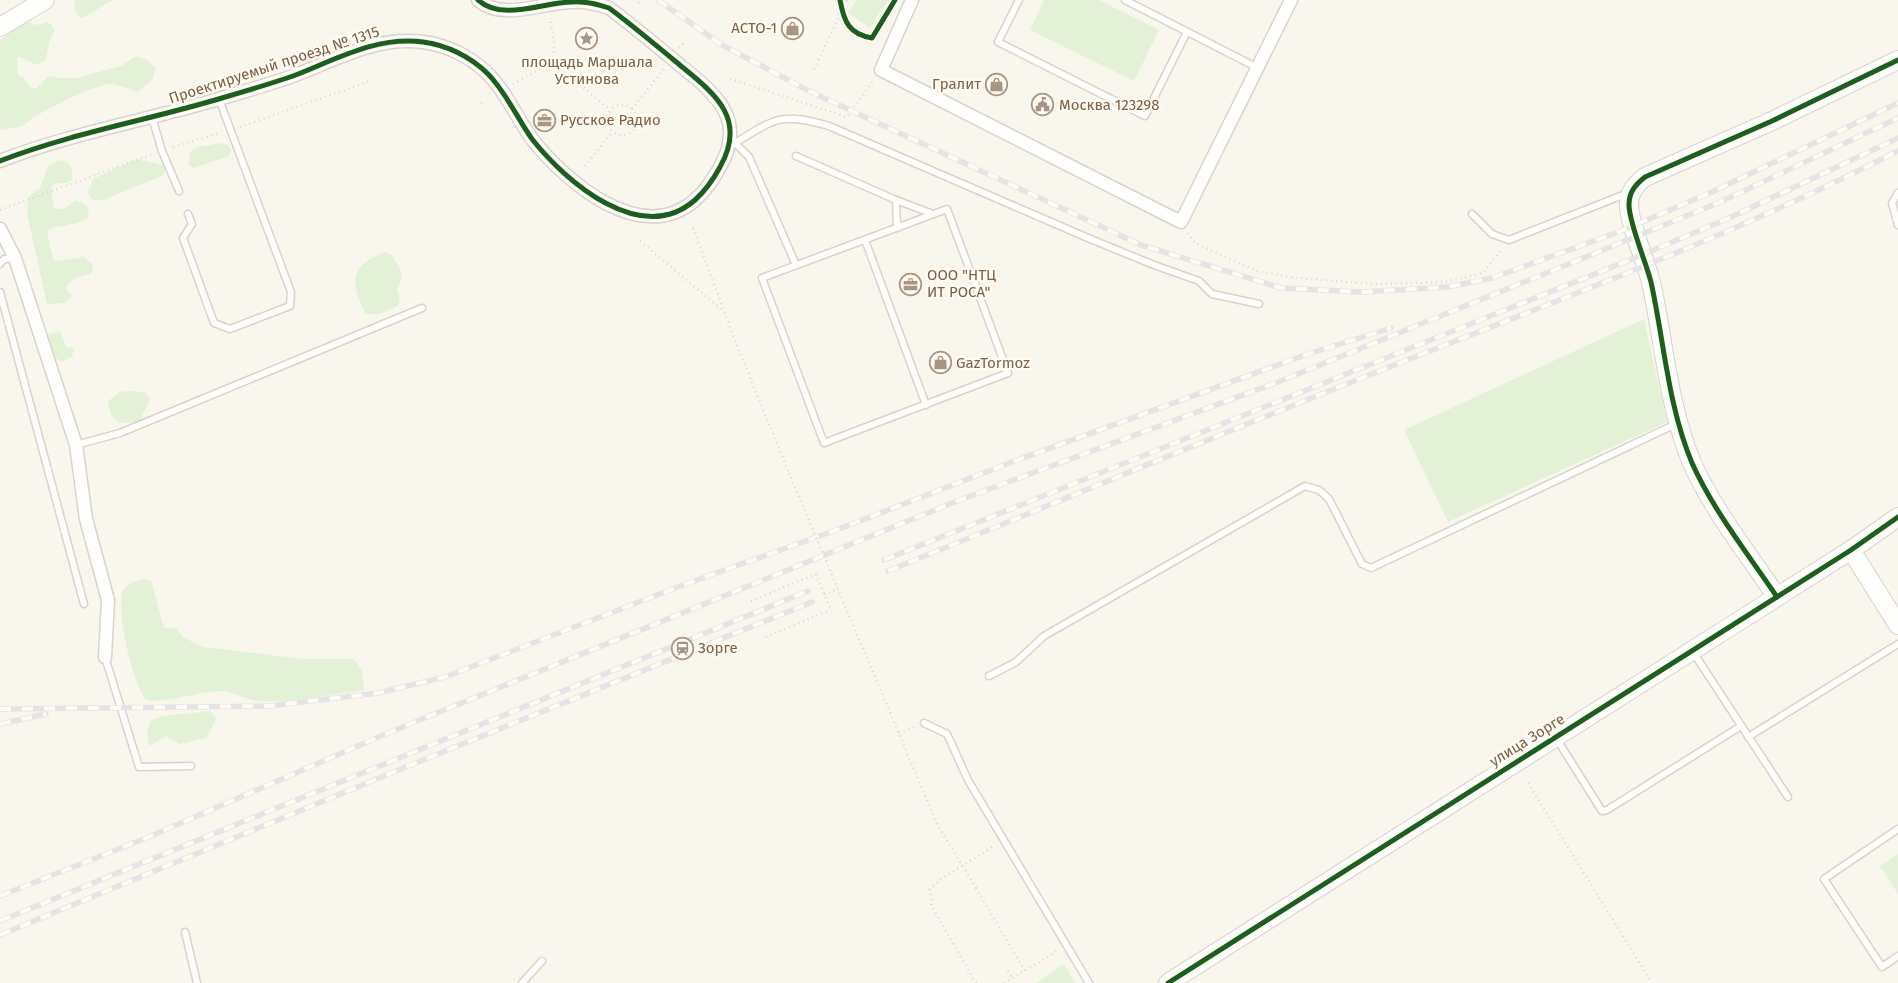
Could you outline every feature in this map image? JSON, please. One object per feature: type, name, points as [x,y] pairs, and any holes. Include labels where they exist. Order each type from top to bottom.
[{"type":"street","points":[[0,28],[45,0]]},
{"type":"street","name":"Проектируемый проезд № 1315","points":[[0,161],[219,99],[292,76],[371,45],[398,40],[425,42],[452,50],[484,71],[532,138],[554,164],[593,195],[625,211],[644,217],[658,217],[686,208],[702,194],[714,178],[733,141],[728,116],[709,89],[610,8],[592,3],[558,2],[521,10],[498,10],[478,0]]},
{"type":"street","points":[[912,0],[881,70],[1181,222],[1291,0]]},
{"type":"street","points":[[1776,597],[1704,486],[1692,462],[1679,423],[1651,281],[1629,207],[1631,192],[1636,184],[1654,173],[1772,121],[1898,60]]},
{"type":"street","points":[[0,229],[15,258],[76,445],[86,519],[108,600],[105,657]]},
{"type":"street","name":"улица Зорге","points":[[1168,983],[1693,651],[1851,550],[1898,517]]},
{"type":"street","points":[[1851,550],[1898,625]]},
{"type":"lane","points":[[1019,0],[998,42],[1145,116],[1187,32]]},
{"type":"lane","points":[[1127,0],[1258,68]]},
{"type":"lane","points":[[188,214],[192,224],[183,238],[214,323],[230,329],[290,306],[291,292],[219,99]]},
{"type":"lane","points":[[152,117],[162,150],[179,191]]},
{"type":"lane","points":[[796,265],[750,157],[733,141],[780,119],[800,117],[829,126],[1096,241],[1199,281],[1212,294],[1259,304]]},
{"type":"lane","points":[[796,156],[896,200],[933,214]]},
{"type":"lane","points":[[1472,214],[1492,234],[1509,240],[1631,192]]},
{"type":"lane","points":[[1898,192],[1892,203],[1898,225]]},
{"type":"lane","points":[[896,200],[896,228]]},
{"type":"lane","points":[[947,209],[1008,373],[824,443],[762,278],[864,240],[947,209]]},
{"type":"lane","points":[[864,240],[926,405]]},
{"type":"lane","points":[[0,264],[4,259],[15,258]]},
{"type":"lane","points":[[0,292],[84,604]]},
{"type":"lane","points":[[76,445],[120,433],[422,308]]},
{"type":"lane","points":[[989,676],[1016,662],[1044,636],[1305,486],[1319,490],[1329,499],[1362,564],[1372,568],[1679,423]]},
{"type":"lane","points":[[1748,737],[1898,644]]},
{"type":"lane","points":[[1693,651],[1788,797]]},
{"type":"lane","points":[[105,657],[140,766],[191,766]]},
{"type":"lane","points":[[924,723],[947,734],[968,780],[1089,983]]},
{"type":"lane","points":[[1555,737],[1602,811],[1741,726]]},
{"type":"lane","points":[[1898,829],[1824,880],[1882,967],[1898,956]]},
{"type":"lane","points":[[185,932],[197,983]]},
{"type":"lane","points":[[522,983],[542,961]]},
{"type":"path","points":[[840,0],[845,17]]},
{"type":"path","points":[[814,69],[847,0]]},
{"type":"path","points":[[548,14],[554,40],[553,62]]},
{"type":"path","points":[[632,109],[685,42]]},
{"type":"path","points":[[509,86],[553,62]]},
{"type":"path","points":[[553,62],[610,110]]},
{"type":"path","points":[[730,79],[848,117],[881,70]]},
{"type":"path","points":[[0,210],[162,150],[231,130],[370,82]]},
{"type":"path","points":[[481,103],[485,100]]},
{"type":"path","points":[[617,105],[625,105],[632,109],[637,123],[633,130],[627,135],[619,136],[612,132],[607,125],[606,117],[610,110],[617,105]]},
{"type":"path","points":[[585,166],[612,132]]},
{"type":"path","points":[[1181,222],[1195,243],[1257,270],[1288,277],[1372,284],[1445,282],[1483,274],[1509,240]]},
{"type":"path","points":[[693,228],[723,310],[789,473],[937,824],[1025,970]]},
{"type":"path","points":[[640,241],[723,310]]},
{"type":"path","points":[[751,601],[816,574],[830,610],[766,637]]},
{"type":"path","points":[[824,594],[838,588]]},
{"type":"path","points":[[899,733],[924,723]]},
{"type":"path","points":[[1528,783],[1652,983]]},
{"type":"path","points":[[976,983],[932,907],[930,889],[941,879],[1004,840]]},
{"type":"path","points":[[1004,983],[1067,946]]},
{"type":"path","points":[[1008,971],[1012,978]]},
{"type":"green space","points":[[75,0],[113,0],[83,18],[77,15],[75,11]]},
{"type":"green space","points":[[857,0],[888,0],[870,28],[848,13]]},
{"type":"green space","points":[[1044,0],[1099,0],[1159,30],[1134,81],[1030,30]]},
{"type":"green space","points":[[26,22],[38,25],[47,22],[55,30],[49,42],[46,60],[36,65],[21,57],[17,58],[18,75],[24,78],[31,88],[37,88],[48,76],[76,78],[121,66],[136,56],[147,60],[156,68],[152,80],[138,92],[112,84],[104,85],[51,108],[23,126],[0,130],[0,41]]},
{"type":"green space","points":[[220,143],[228,145],[231,150],[229,156],[194,168],[189,165],[190,152],[199,147]]},
{"type":"green space","points":[[137,159],[162,165],[166,169],[164,175],[106,199],[95,201],[90,197],[88,191],[93,179]]},
{"type":"green space","points":[[59,160],[66,162],[72,169],[72,180],[67,183],[55,183],[51,187],[54,208],[63,209],[76,200],[87,205],[89,216],[80,222],[47,231],[53,259],[58,261],[84,257],[92,264],[93,269],[90,274],[75,278],[66,286],[72,296],[65,303],[47,304],[27,214],[28,197],[40,188],[48,166]]},
{"type":"green space","points":[[385,252],[391,254],[399,267],[402,278],[397,288],[400,300],[398,306],[378,314],[365,313],[357,292],[356,276],[359,269],[365,263]]},
{"type":"green space","points":[[1644,319],[1667,422],[1448,522],[1404,430]]},
{"type":"green space","points":[[60,331],[66,347],[74,348],[72,357],[61,362],[53,353],[48,334]]},
{"type":"green space","points":[[120,392],[145,392],[150,399],[139,422],[119,423],[111,415],[108,401]]},
{"type":"green space","points":[[142,579],[151,580],[164,628],[176,628],[183,637],[203,647],[304,659],[354,659],[362,671],[364,690],[285,701],[258,701],[221,691],[174,699],[146,700],[141,692],[131,664],[121,614],[123,591],[129,585]]},
{"type":"green space","points":[[210,711],[217,718],[206,738],[180,744],[166,736],[149,746],[147,734],[150,721],[162,716]]},
{"type":"green space","points":[[1898,854],[1898,894],[1880,866]]},
{"type":"green space","points":[[1064,964],[1075,983],[1036,983]]},
{"type":"railway","points":[[658,0],[722,45],[809,91],[1141,245],[1281,288],[1361,292],[1448,287],[1492,278],[1621,231],[1712,192],[1898,103]]},
{"type":"railway","points":[[0,896],[151,836],[383,735],[957,501],[1278,382],[1718,203],[1898,118]]},
{"type":"railway","points":[[884,560],[1632,259],[1727,219],[1898,138]]},
{"type":"railway","points":[[888,571],[1270,415],[1650,264],[1776,210],[1898,151]]},
{"type":"railway","points":[[0,709],[269,706],[378,693],[445,677],[683,585],[839,529],[1012,462],[1305,355],[1391,328]]},
{"type":"railway","points":[[0,921],[808,591]]},
{"type":"railway","points":[[0,935],[812,602]]},
{"type":"railway","points":[[0,724],[46,714]]},
{"type":"cycle path","points":[[0,161],[55,142],[267,85],[372,46],[406,41],[423,42],[450,49],[466,57],[481,68],[494,81],[532,139],[547,156],[584,190],[606,203],[629,213],[652,216],[674,213],[695,200],[712,181],[728,149],[730,133],[728,119],[722,106],[701,83],[634,27],[609,8],[591,3],[561,3],[524,9],[499,10],[478,0]]},
{"type":"cycle path","points":[[840,0],[843,15],[849,26],[858,33],[872,38],[895,0]]},
{"type":"cycle path","points":[[1777,597],[1710,498],[1692,463],[1677,419],[1651,282],[1630,213],[1630,196],[1645,177],[1772,121],[1898,60]]},
{"type":"cycle path","points":[[1168,983],[1851,550],[1898,517]]},
{"type":"place","name":"АСТО-1","points":[[793,28]]},
{"type":"place","name":"площадь Маршала Устинова","points":[[587,39]]},
{"type":"place","name":"Гралит","points":[[997,84]]},
{"type":"place","name":"Москва 123298","points":[[1043,105]]},
{"type":"place","name":"Русское Радио","points":[[544,120]]},
{"type":"place","name":"ООО \"НТЦ ИТ РОСА\"","points":[[911,284]]},
{"type":"place","name":"GazTormoz","points":[[940,363]]},
{"type":"place","name":"Зорге","points":[[682,648]]}]
